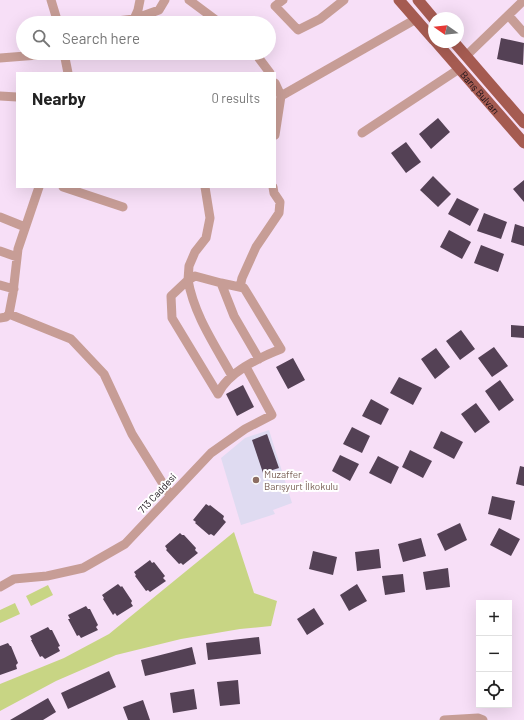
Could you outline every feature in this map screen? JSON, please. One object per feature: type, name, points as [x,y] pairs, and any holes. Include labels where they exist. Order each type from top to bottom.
[{"type":"main road","name":"Barış Bulvarı","points":[[399,0],[428,33]]},
{"type":"main road","points":[[418,0],[428,12]]},
{"type":"main road","name":"Barış Bulvarı","points":[[441,48],[524,143]]},
{"type":"main road","name":"Barış Bulvarı","points":[[459,48],[524,123]]},
{"type":"street","points":[[50,0],[56,16]]},
{"type":"street","points":[[135,16],[140,0]]},
{"type":"street","points":[[142,16],[159,10],[165,0]]},
{"type":"street","points":[[189,0],[211,16]]},
{"type":"street","points":[[283,0],[272,3],[298,30],[320,19],[344,0]]},
{"type":"street","points":[[466,56],[524,0]]},
{"type":"street","points":[[509,16],[524,33]]},
{"type":"street","points":[[281,96],[416,19]]},
{"type":"street","points":[[0,58],[16,57]]},
{"type":"street","points":[[65,60],[68,72]]},
{"type":"street","points":[[260,60],[269,72]]},
{"type":"street","points":[[362,133],[459,69]]},
{"type":"street","points":[[276,86],[281,96],[276,128]]},
{"type":"street","points":[[0,96],[16,97]]},
{"type":"street","points":[[0,318],[6,317],[9,314],[14,290],[18,249],[39,188]]},
{"type":"street","points":[[66,188],[123,207]]},
{"type":"street","points":[[205,188],[210,218],[206,238],[195,252],[188,266],[188,280],[191,296],[206,331],[232,376]]},
{"type":"street","points":[[240,287],[242,278],[256,247],[279,213],[280,202],[274,193],[273,188]]},
{"type":"street","points":[[0,217],[25,227]]},
{"type":"street","points":[[0,251],[17,257]]},
{"type":"street","points":[[195,276],[244,288],[281,349],[268,354],[237,372],[220,389],[218,394],[172,318],[171,296],[188,280],[195,276]]},
{"type":"street","points":[[221,283],[234,316],[259,359]]},
{"type":"street","points":[[0,285],[14,290]]},
{"type":"street","points":[[9,314],[71,339],[104,374],[132,434],[170,495]]},
{"type":"street","name":"713 Caddesi","points":[[0,587],[14,579],[47,576],[82,568],[125,544],[211,453],[245,429],[272,415],[246,367]]},
{"type":"street","points":[[444,720],[478,718],[484,720]]},
{"type":"shaded area","name":"Muzaffer Barışyurt İlkokulu","points":[[269,430],[292,503],[273,510],[275,514],[241,525],[221,458],[245,438]]},
{"type":"green space","points":[[234,532],[254,593],[277,601],[271,626],[240,629],[181,639],[116,655],[56,681],[0,711],[0,684],[64,658],[109,634]]},
{"type":"green space","points":[[48,585],[53,595],[31,606],[26,596]]},
{"type":"green space","points":[[15,603],[20,614],[0,623],[0,610]]},
{"type":"building","points":[[501,38],[524,43],[523,65],[497,59]]},
{"type":"building","points":[[438,118],[450,132],[431,149],[419,134]]},
{"type":"building","points":[[406,142],[421,162],[406,173],[391,153]]},
{"type":"building","points":[[433,176],[451,194],[438,207],[420,190]]},
{"type":"building","points":[[524,180],[524,202],[513,189]]},
{"type":"building","points":[[457,198],[479,209],[470,226],[448,214]]},
{"type":"building","points":[[484,213],[507,222],[501,239],[477,231]]},
{"type":"building","points":[[515,224],[524,227],[524,246],[511,242]]},
{"type":"building","points":[[449,230],[471,242],[462,259],[440,247]]},
{"type":"building","points":[[481,245],[504,254],[498,272],[474,263]]},
{"type":"building","points":[[511,325],[524,326],[524,338],[511,337]]},
{"type":"building","points":[[461,330],[475,349],[460,360],[446,341]]},
{"type":"building","points":[[494,347],[508,366],[492,377],[478,358]]},
{"type":"building","points":[[436,348],[450,367],[435,379],[421,359]]},
{"type":"building","points":[[293,358],[305,380],[288,389],[276,367]]},
{"type":"building","points":[[399,377],[422,388],[413,405],[390,393]]},
{"type":"building","points":[[500,380],[514,400],[499,411],[485,391]]},
{"type":"building","points":[[243,385],[254,407],[237,416],[226,394]]},
{"type":"building","points":[[371,399],[389,409],[381,425],[362,416]]},
{"type":"building","points":[[476,403],[490,422],[475,433],[461,414]]},
{"type":"building","points":[[352,427],[370,436],[362,453],[343,444]]},
{"type":"building","points":[[441,431],[463,442],[454,459],[433,448]]},
{"type":"building","points":[[267,434],[279,468],[263,473],[252,440]]},
{"type":"building","points":[[410,450],[432,461],[423,478],[402,467]]},
{"type":"building","points":[[340,455],[359,464],[350,481],[332,471]]},
{"type":"building","points":[[378,456],[399,467],[391,484],[369,473]]},
{"type":"building","points":[[520,466],[524,467],[524,486],[516,484]]},
{"type":"building","points":[[492,496],[515,501],[511,520],[488,514]]},
{"type":"building","points":[[206,504],[209,506],[210,505],[224,516],[223,519],[226,522],[214,536],[211,534],[209,535],[193,520]]},
{"type":"building","points":[[460,523],[467,540],[445,551],[437,534]]},
{"type":"building","points":[[499,528],[520,539],[511,556],[490,545]]},
{"type":"building","points":[[180,533],[184,535],[196,548],[195,550],[198,553],[183,565],[181,563],[179,564],[166,550],[167,549],[165,546]]},
{"type":"building","points":[[421,538],[426,556],[403,562],[398,544]]},
{"type":"building","points":[[379,549],[381,568],[357,571],[355,552]]},
{"type":"building","points":[[313,551],[337,557],[333,575],[309,569]]},
{"type":"building","points":[[150,560],[152,563],[154,562],[165,576],[163,578],[166,581],[150,592],[148,590],[146,591],[135,576],[136,575],[134,572]]},
{"type":"building","points":[[448,568],[450,587],[426,590],[423,572]]},
{"type":"building","points":[[403,574],[405,592],[385,595],[382,576]]},
{"type":"building","points":[[118,584],[121,587],[122,586],[132,601],[131,603],[133,606],[117,616],[115,613],[113,615],[102,595]]},
{"type":"building","points":[[357,584],[367,601],[349,611],[340,595]]},
{"type":"building","points":[[86,606],[90,609],[98,625],[96,627],[98,630],[81,638],[79,635],[77,636],[68,619],[70,619],[68,615]]},
{"type":"building","points":[[314,608],[324,624],[307,635],[297,619]]},
{"type":"building","points":[[48,627],[52,630],[60,646],[58,647],[60,651],[45,659],[42,656],[40,657],[30,636]]},
{"type":"building","points":[[259,637],[261,654],[208,660],[206,643]]},
{"type":"building","points":[[8,643],[11,646],[18,663],[16,665],[17,669],[0,675],[0,646]]},
{"type":"building","points":[[192,647],[196,664],[145,676],[141,660]]},
{"type":"building","points":[[109,671],[116,687],[68,709],[61,693]]},
{"type":"building","points":[[238,680],[240,704],[220,706],[217,682]]},
{"type":"building","points":[[194,689],[197,709],[173,713],[170,693]]},
{"type":"building","points":[[48,698],[56,712],[43,720],[10,720]]},
{"type":"building","points":[[143,700],[150,720],[128,720],[123,707]]},
{"type":"place","name":"Muzaffer Barışyurt İlkokulu","points":[[256,480]]}]
